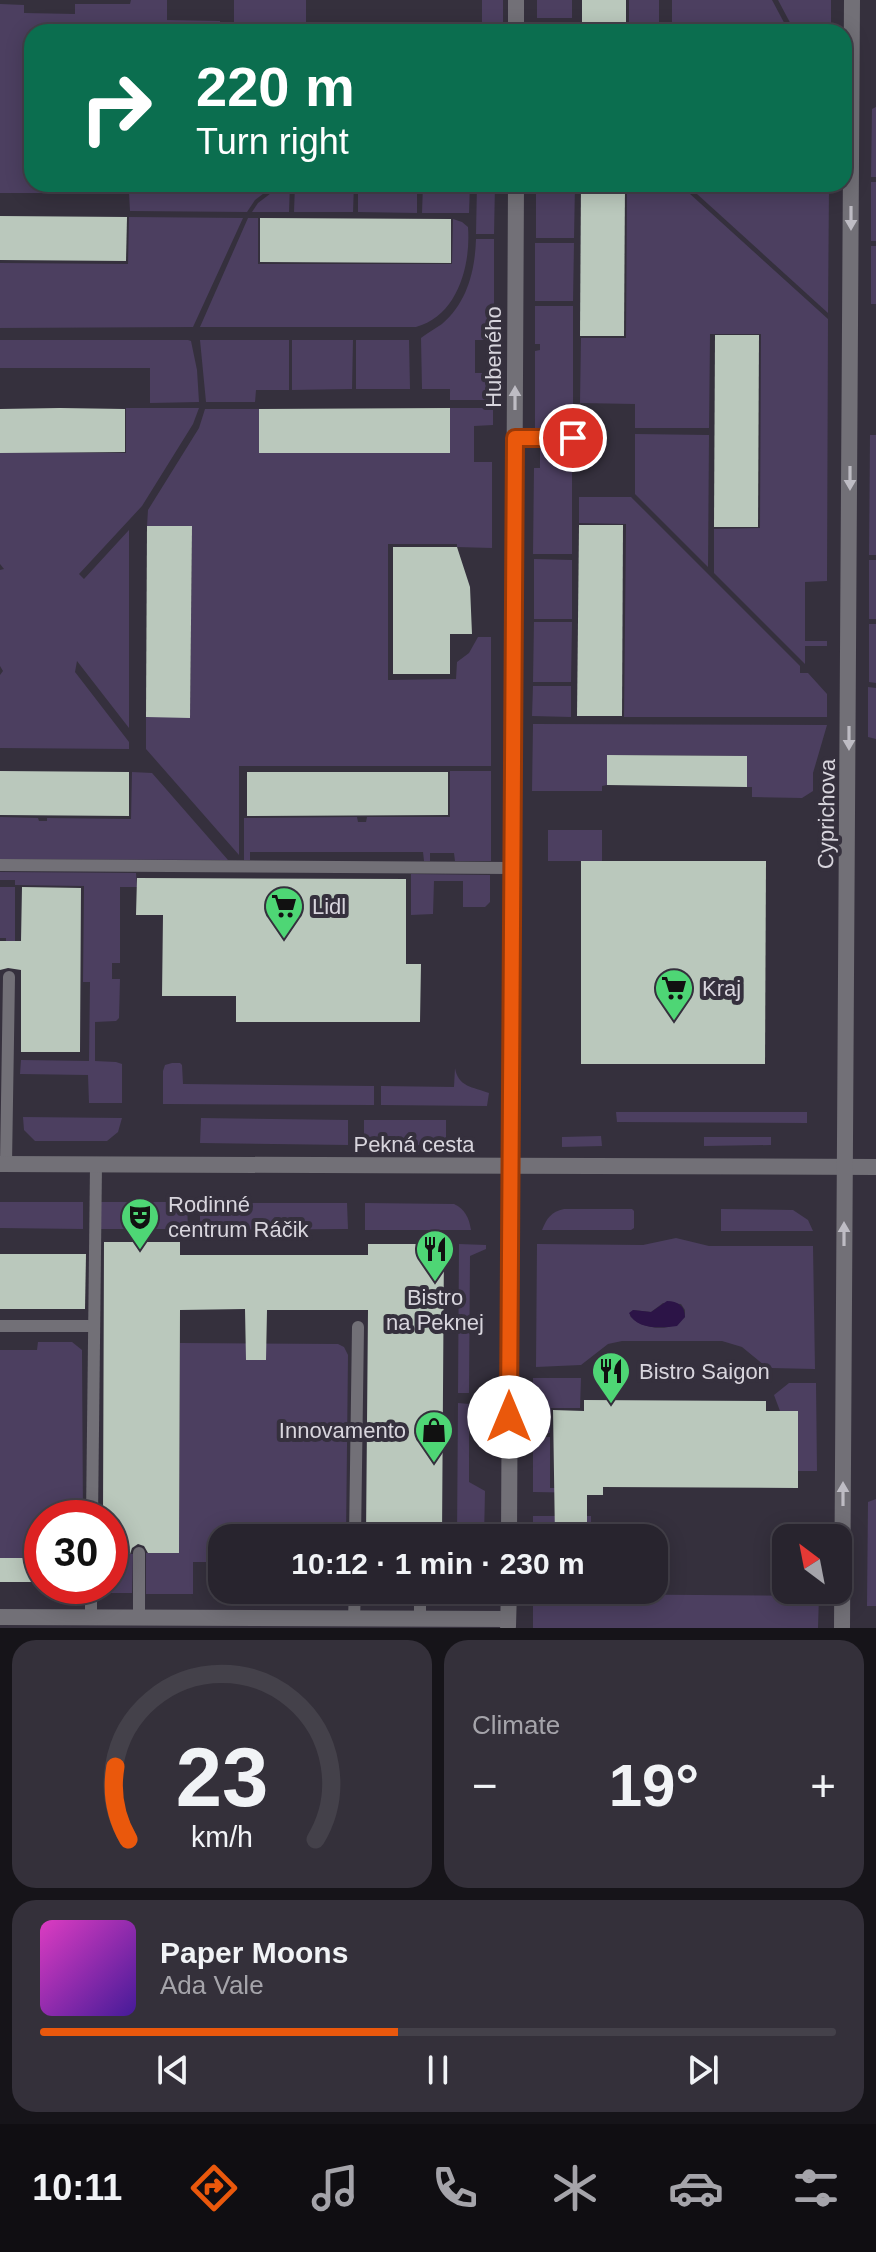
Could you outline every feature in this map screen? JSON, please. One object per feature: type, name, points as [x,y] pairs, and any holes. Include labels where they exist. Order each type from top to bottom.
[{"type":"street","points":[[516,0],[516,24]]},
{"type":"street","name":"Cyprichova","points":[[852,0],[852,24]]},
{"type":"street","name":"Hubeného","points":[[509,1524],[516,192]]},
{"type":"street","name":"Cyprichova","points":[[842,1628],[851,192]]},
{"type":"street","name":"Pekná cesta","points":[[3,1164],[876,1167]]},
{"type":"street","points":[[0,1617],[354,1618],[508,1624],[509,1604]]},
{"type":"lane","points":[[515,438],[573,438]]},
{"type":"lane","points":[[0,865],[512,868]]},
{"type":"lane","points":[[3,1164],[9,977]]},
{"type":"lane","points":[[92,1500],[96,1165]]},
{"type":"lane","points":[[0,1326],[94,1326]]},
{"type":"lane","points":[[355,1524],[358,1327]]},
{"type":"lane","points":[[139,1553],[139,1617]]},
{"type":"lane","points":[[91,1604],[91,1617]]},
{"type":"lane","points":[[354,1604],[354,1618]]},
{"type":"lane","points":[[420,1604],[420,1619]]},
{"type":"shaded area","points":[[131,0],[167,0],[167,20],[220,21],[220,24],[24,24],[24,192],[266,192],[247,212],[130,211],[129,193],[0,193],[0,4],[24,5],[24,13],[75,14],[75,4],[130,4]]},
{"type":"shaded area","points":[[234,0],[306,0],[306,24],[234,24]]},
{"type":"shaded area","points":[[482,0],[503,0],[503,24],[482,24]]},
{"type":"shaded area","points":[[537,0],[572,0],[572,18],[537,18]]},
{"type":"shaded area","points":[[629,0],[659,0],[659,24],[629,24]]},
{"type":"shaded area","points":[[672,0],[772,0],[785,24],[672,24]]},
{"type":"shaded area","points":[[778,0],[831,0],[831,24],[791,24]]},
{"type":"shaded area","points":[[876,107],[876,177],[871,177],[872,109]]},
{"type":"shaded area","points":[[871,182],[876,182],[876,241],[871,241]]},
{"type":"shaded area","points":[[272,192],[290,192],[289,212],[252,212]]},
{"type":"shaded area","points":[[295,192],[354,192],[353,212],[294,212]]},
{"type":"shaded area","points":[[358,192],[417,192],[417,213],[358,212]]},
{"type":"shaded area","points":[[423,192],[470,192],[469,213],[422,213]]},
{"type":"shaded area","points":[[477,192],[495,192],[494,234],[476,234]]},
{"type":"shaded area","points":[[536,192],[575,192],[574,238],[536,238]]},
{"type":"shaded area","points":[[627,192],[688,192],[828,319],[827,581],[805,582],[805,641],[827,641],[827,646],[805,646],[805,664],[714,573],[714,529],[760,528],[761,334],[710,334],[709,428],[635,428],[635,404],[580,403],[581,338],[626,338]]},
{"type":"shaded area","points":[[695,192],[829,192],[828,313]]},
{"type":"shaded area","points":[[129,217],[243,218],[193,327],[0,328],[0,263],[128,264]]},
{"type":"shaded area","points":[[248,218],[258,218],[258,264],[452,264],[453,219],[468,227],[464,273],[451,301],[442,312],[416,327],[200,327]]},
{"type":"shaded area","points":[[476,239],[494,239],[494,340],[475,340],[475,373],[493,373],[493,400],[450,400],[450,389],[422,389],[421,338],[442,324],[458,306],[468,286]]},
{"type":"shaded area","points":[[535,243],[574,243],[573,301],[535,301]]},
{"type":"shaded area","points":[[871,246],[876,246],[876,304],[871,304]]},
{"type":"shaded area","points":[[535,306],[573,306],[573,426],[570,430],[535,428],[535,351],[540,350],[540,344],[535,344]]},
{"type":"shaded area","points":[[0,340],[188,340],[191,341],[197,370],[199,402],[150,403],[150,368],[0,368]]},
{"type":"shaded area","points":[[200,340],[289,340],[289,390],[256,390],[255,402],[206,402]]},
{"type":"shaded area","points":[[292,340],[353,340],[352,389],[292,390]]},
{"type":"shaded area","points":[[356,340],[409,340],[410,389],[356,389]]},
{"type":"shaded area","points":[[126,408],[199,408],[193,424],[142,506],[79,574],[84,579],[129,530],[129,728],[77,661],[75,672],[129,742],[129,749],[0,748],[0,675],[3,671],[0,666],[0,570],[4,569],[0,564],[0,452],[126,453]]},
{"type":"shaded area","points":[[450,408],[493,408],[493,425],[474,426],[474,462],[492,462],[492,548],[457,547],[457,544],[388,544],[388,680],[456,679],[457,662],[469,653],[478,637],[491,637],[491,766],[239,766],[239,855],[146,749],[146,717],[190,717],[192,526],[147,526],[148,510],[199,428],[205,409],[259,409],[260,453],[449,453]]},
{"type":"shaded area","points":[[635,434],[709,435],[708,567],[635,494]]},
{"type":"shaded area","points":[[870,435],[876,435],[876,555],[869,555]]},
{"type":"shaded area","points":[[540,446],[568,446],[572,449],[572,554],[533,554],[534,468],[540,468]]},
{"type":"shaded area","points":[[579,497],[631,497],[800,666],[800,673],[808,673],[827,694],[827,717],[624,717],[626,524],[579,523]]},
{"type":"shaded area","points":[[534,559],[572,560],[572,619],[534,619]]},
{"type":"shaded area","points":[[869,560],[876,560],[876,619],[869,619]]},
{"type":"shaded area","points":[[534,622],[572,622],[571,682],[533,682]]},
{"type":"shaded area","points":[[869,624],[876,624],[876,683],[869,682]]},
{"type":"shaded area","points":[[533,686],[571,686],[571,717],[532,716]]},
{"type":"shaded area","points":[[868,687],[876,688],[876,739],[868,737]]},
{"type":"shaded area","points":[[533,724],[827,725],[813,773],[813,791],[802,798],[752,797],[752,787],[747,787],[746,756],[608,755],[607,785],[602,786],[602,791],[532,791]]},
{"type":"shaded area","points":[[450,771],[491,771],[491,861],[455,861],[454,853],[430,853],[430,861],[424,861],[423,852],[250,852],[250,860],[244,860],[244,818],[357,817],[358,822],[366,822],[367,817],[450,817]]},
{"type":"shaded area","points":[[132,772],[152,773],[228,860],[0,859],[0,817],[38,818],[39,821],[47,821],[47,818],[131,819]]},
{"type":"shaded area","points":[[548,830],[602,830],[602,861],[548,861]]},
{"type":"shaded area","points":[[0,872],[136,873],[137,887],[120,887],[120,963],[112,963],[112,979],[120,979],[119,1018],[116,1021],[95,1022],[95,1061],[122,1064],[122,1103],[89,1103],[88,1075],[20,1074],[21,1060],[89,1061],[90,982],[83,982],[84,886],[15,885],[15,880],[0,880]]},
{"type":"shaded area","points":[[411,874],[490,875],[490,902],[485,907],[463,907],[463,881],[434,881],[433,914],[411,915]]},
{"type":"shaded area","points":[[0,887],[15,887],[15,944],[6,944],[6,938],[0,938]]},
{"type":"shaded area","points":[[165,1065],[182,1065],[183,1084],[374,1086],[374,1105],[163,1104],[163,1071]]},
{"type":"shaded area","points":[[455,1068],[463,1083],[489,1093],[487,1106],[381,1105],[381,1086],[454,1087]]},
{"type":"shaded area","points":[[616,1112],[807,1112],[807,1123],[617,1122]]},
{"type":"shaded area","points":[[23,1117],[122,1118],[118,1132],[107,1141],[35,1141],[24,1130]]},
{"type":"shaded area","points":[[201,1118],[348,1120],[348,1145],[200,1143]]},
{"type":"shaded area","points":[[364,1120],[446,1120],[446,1145],[364,1145]]},
{"type":"shaded area","points":[[601,1136],[602,1146],[562,1147],[562,1137]]},
{"type":"shaded area","points":[[704,1137],[771,1137],[771,1145],[704,1146]]},
{"type":"shaded area","points":[[0,1202],[83,1202],[83,1229],[0,1228]]},
{"type":"shaded area","points":[[101,1202],[187,1202],[188,1229],[101,1229]]},
{"type":"shaded area","points":[[200,1203],[347,1203],[348,1229],[200,1230]]},
{"type":"shaded area","points":[[365,1203],[454,1204],[466,1214],[471,1230],[365,1230]]},
{"type":"shaded area","points":[[564,1209],[632,1209],[634,1228],[542,1230],[550,1216]]},
{"type":"shaded area","points":[[721,1209],[793,1210],[808,1220],[813,1231],[721,1231]]},
{"type":"shaded area","points":[[676,1238],[709,1246],[813,1246],[815,1369],[771,1368],[742,1347],[722,1341],[622,1341],[608,1344],[581,1365],[536,1367],[537,1244],[643,1245]],"holes":[[[663,1303],[681,1304],[685,1317],[668,1327],[647,1326],[630,1316],[633,1310],[651,1312]]]},
{"type":"shaded area","points":[[459,1244],[486,1245],[486,1249],[470,1256],[469,1393],[458,1393]]},
{"type":"shaded area","points":[[667,1301],[678,1303],[684,1310],[685,1317],[677,1326],[643,1325],[632,1319],[629,1313],[633,1310],[651,1312]]},
{"type":"shaded area","points":[[38,1342],[72,1342],[82,1350],[83,1500],[24,1500],[24,1558],[0,1558],[0,1350],[37,1350]]},
{"type":"shaded area","points":[[180,1343],[338,1344],[344,1347],[348,1355],[346,1524],[208,1524],[208,1562],[193,1562],[193,1594],[146,1594],[146,1553],[179,1553]]},
{"type":"shaded area","points":[[533,1378],[581,1378],[580,1408],[551,1408],[550,1433],[533,1433]]},
{"type":"shaded area","points":[[789,1383],[816,1383],[817,1471],[798,1471],[798,1412],[780,1411],[774,1395]]},
{"type":"shaded area","points":[[458,1403],[469,1404],[469,1482],[485,1491],[484,1524],[457,1524]]},
{"type":"shaded area","points":[[533,1437],[550,1437],[550,1488],[590,1488],[590,1493],[533,1492]]},
{"type":"shaded area","points":[[876,1499],[876,1606],[867,1606],[868,1502]]},
{"type":"shaded area","points":[[533,1516],[591,1516],[591,1522],[533,1524]]},
{"type":"shaded area","points":[[128,1554],[133,1554],[132,1593],[128,1593]]},
{"type":"shaded area","points":[[668,1595],[772,1596],[772,1604],[819,1604],[818,1628],[533,1628],[533,1604],[668,1604]]},
{"type":"building","points":[[582,0],[626,0],[626,24],[582,24]]},
{"type":"building","points":[[581,192],[625,192],[624,336],[580,336]]},
{"type":"building","points":[[0,216],[127,217],[126,261],[0,260]]},
{"type":"building","points":[[260,218],[451,219],[451,263],[260,262]]},
{"type":"building","points":[[715,335],[759,335],[758,527],[714,527]]},
{"type":"building","points":[[450,408],[450,453],[259,453],[259,409]]},
{"type":"building","points":[[0,409],[125,409],[125,452],[0,453]]},
{"type":"building","points":[[579,525],[623,525],[622,716],[577,716]]},
{"type":"building","points":[[147,526],[192,526],[190,718],[146,717]]},
{"type":"building","points":[[393,547],[457,547],[470,587],[472,634],[450,634],[450,674],[393,674]]},
{"type":"building","points":[[607,755],[747,756],[747,787],[607,785]]},
{"type":"building","points":[[0,771],[129,772],[129,816],[0,815]]},
{"type":"building","points":[[247,772],[448,772],[448,815],[247,816]]},
{"type":"building","points":[[581,861],[766,861],[765,1064],[581,1064]]},
{"type":"building","name":"Lidl","points":[[137,878],[406,879],[406,964],[421,964],[420,1022],[236,1022],[236,996],[162,996],[163,915],[136,915]]},
{"type":"building","points":[[22,887],[81,888],[80,1052],[21,1052],[21,970],[0,970],[0,941],[21,941]]},
{"type":"building","points":[[104,1242],[180,1242],[180,1255],[368,1255],[368,1244],[444,1244],[442,1524],[366,1524],[368,1310],[267,1310],[266,1360],[246,1360],[245,1309],[180,1310],[179,1553],[148,1553],[144,1546],[138,1544],[128,1554],[128,1500],[103,1500]]},
{"type":"building","points":[[0,1254],[86,1254],[85,1309],[0,1309]]},
{"type":"building","points":[[584,1400],[766,1401],[766,1411],[798,1411],[798,1488],[603,1487],[603,1495],[587,1495],[587,1524],[555,1524],[553,1410],[584,1411]]},
{"type":"building","points":[[0,1558],[24,1558],[24,1582],[0,1582]]},
{"type":"place","name":"Lidl","points":[[284,940]]},
{"type":"place","name":"Kraj","points":[[674,1022]]},
{"type":"place","name":"Rodinné centrum Ráčik","points":[[140,1251]]},
{"type":"place","name":"Bistro na Peknej","points":[[435,1283]]},
{"type":"place","name":"Bistro Saigon","points":[[611,1405]]},
{"type":"place","name":"Innovamento","points":[[434,1464]]},
{"type":"route","points":[[509,1417],[515,438],[573,438]]}]
